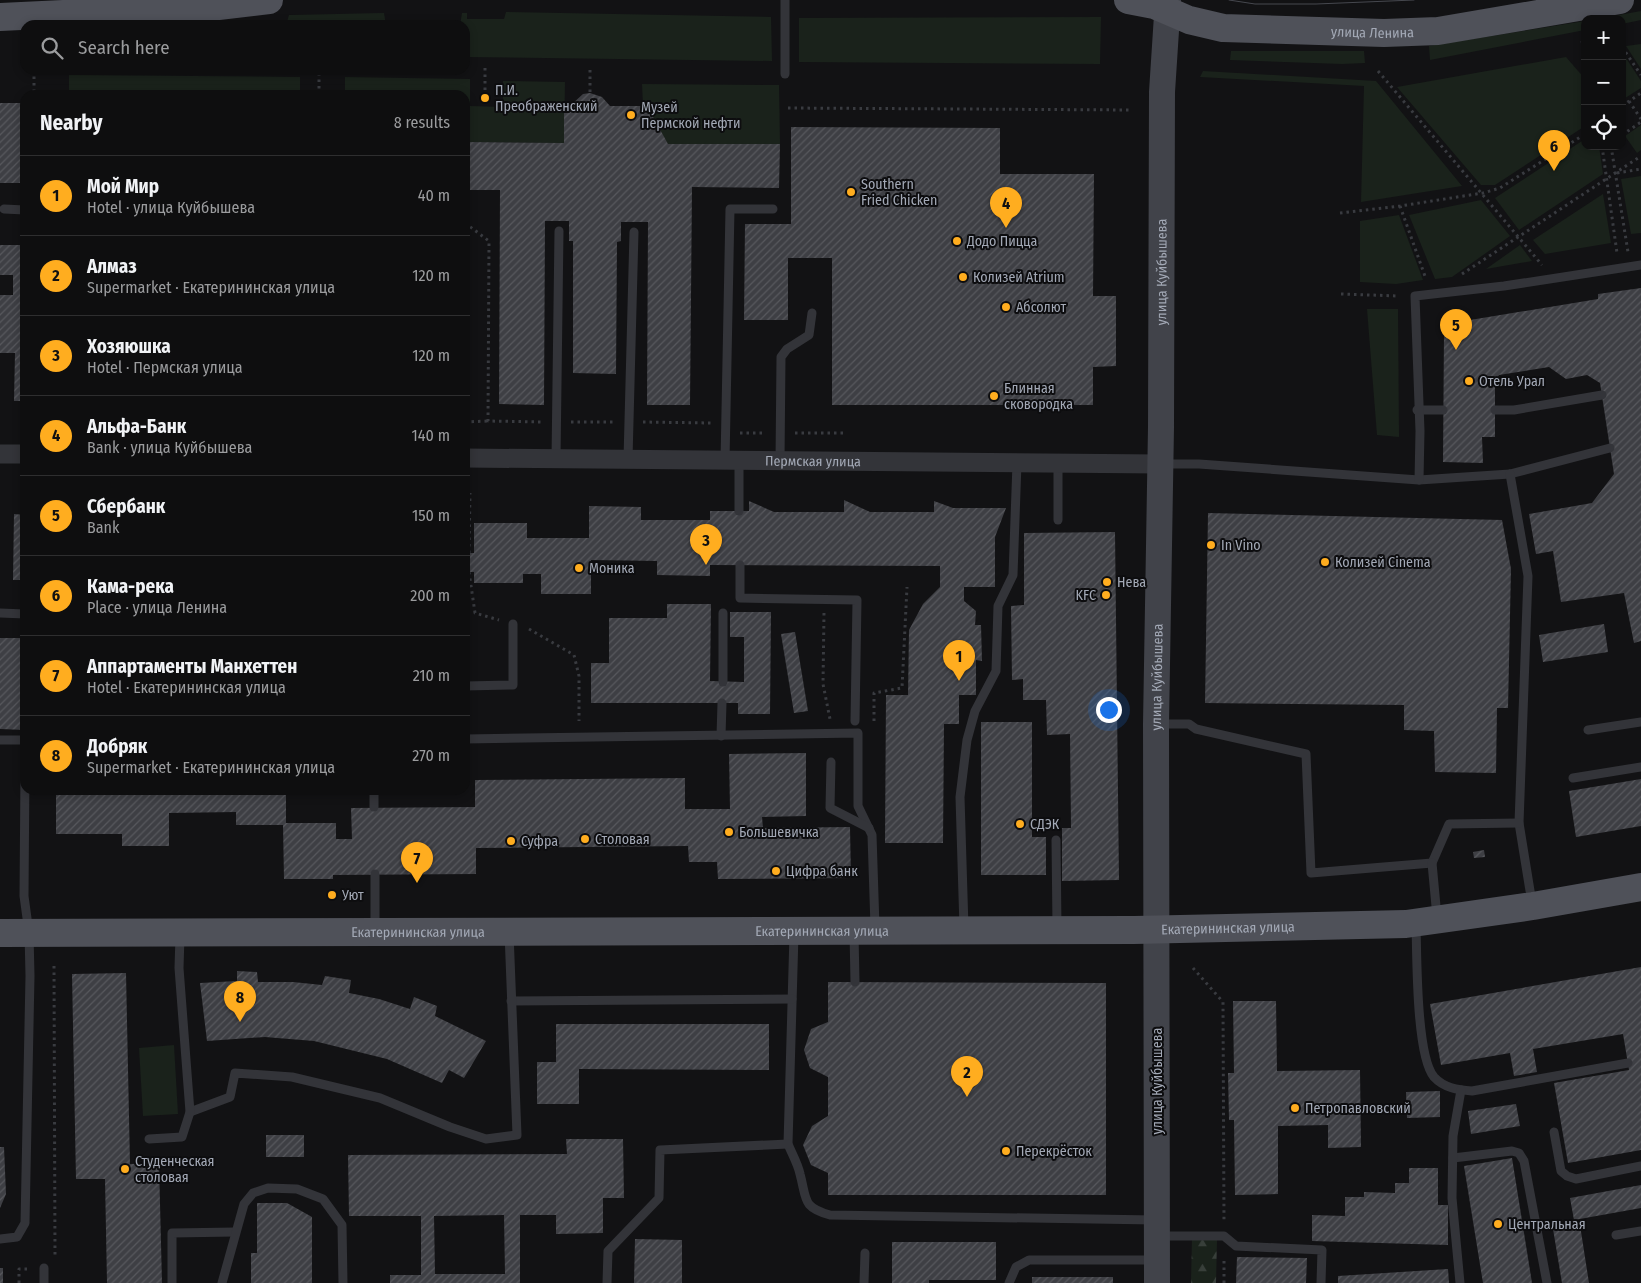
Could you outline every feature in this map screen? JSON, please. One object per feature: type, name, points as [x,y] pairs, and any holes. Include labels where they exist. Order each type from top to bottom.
[{"type":"main road","points":[[4,17],[27,6],[34,0]]},
{"type":"main road","points":[[4,17],[210,7],[270,0]]},
{"type":"main road","name":"улица Ленина","points":[[1128,0],[1161,4],[1189,20],[1223,28],[1384,33],[1438,31],[1620,0]]},
{"type":"main road","name":"улица Куйбышева","points":[[1157,1250],[1155,929],[1160,464],[1161,4]]},
{"type":"main road","name":"Екатерининская улица","points":[[0,933],[1155,929],[1427,921],[1533,906],[1641,886]]},
{"type":"street","points":[[0,454],[20,454]]},
{"type":"street","name":"Пермская улица","points":[[470,458],[1160,464]]},
{"type":"lane","points":[[784,74],[785,0]]},
{"type":"lane","points":[[4,209],[20,210]]},
{"type":"lane","points":[[739,511],[725,423],[730,209],[773,209]]},
{"type":"lane","points":[[556,459],[559,231]]},
{"type":"lane","points":[[628,460],[634,232]]},
{"type":"lane","points":[[1419,480],[1420,431],[1417,410],[1415,296],[1554,279],[1641,265]]},
{"type":"lane","points":[[780,461],[781,358],[787,349],[809,335],[812,313]]},
{"type":"lane","points":[[1495,410],[1514,410],[1602,395]]},
{"type":"lane","points":[[1417,410],[1444,410]]},
{"type":"lane","points":[[1160,464],[1199,464],[1419,480],[1510,474],[1610,448]]},
{"type":"lane","points":[[964,930],[960,798],[967,740],[975,711],[996,670],[998,606],[1012,575],[1017,463]]},
{"type":"lane","points":[[1058,464],[1058,520]]},
{"type":"lane","points":[[1510,474],[1528,576],[1519,823],[1533,906]]},
{"type":"lane","points":[[740,565],[740,598],[857,600],[855,721]]},
{"type":"lane","points":[[0,613],[20,614]]},
{"type":"lane","points":[[723,613],[723,682]]},
{"type":"lane","points":[[470,686],[513,685],[513,624]]},
{"type":"lane","points":[[721,736],[722,704]]},
{"type":"lane","points":[[1588,730],[1641,722]]},
{"type":"lane","points":[[1156,724],[1188,724],[1196,729],[1306,754],[1311,873],[1432,863]]},
{"type":"lane","points":[[470,739],[858,733],[858,806],[872,835],[865,930],[855,982]]},
{"type":"lane","points":[[0,740],[20,740]]},
{"type":"lane","points":[[831,762],[830,808],[869,828]]},
{"type":"lane","points":[[1573,778],[1641,767]]},
{"type":"lane","points":[[0,1239],[17,1237],[25,1223],[30,976],[24,896],[25,795]]},
{"type":"lane","points":[[374,795],[374,807]]},
{"type":"lane","points":[[1519,823],[1449,824],[1432,863],[1418,1009],[1427,1061],[1433,1076],[1451,1089],[1472,1091],[1628,1063]]},
{"type":"lane","points":[[1056,840],[1057,930]]},
{"type":"lane","points":[[374,874],[375,932]]},
{"type":"lane","points":[[190,1112],[230,1097],[235,1073],[283,1077],[380,1098],[450,1127],[486,1139],[517,1135],[509,930]]},
{"type":"lane","points":[[794,931],[788,1144],[800,1173],[806,1203],[814,1210],[830,1215],[1157,1250]]},
{"type":"lane","points":[[148,1139],[182,1136],[190,1112],[179,968],[180,933]]},
{"type":"lane","points":[[511,1000],[792,999]]},
{"type":"lane","points":[[1460,1090],[1453,1136],[1452,1158],[1452,1198],[1460,1283]]},
{"type":"lane","points":[[1554,1132],[1561,1171],[1567,1176],[1576,1179],[1641,1166]]},
{"type":"lane","points":[[607,1283],[608,1251],[659,1198],[660,1150],[788,1144]]},
{"type":"lane","points":[[1452,1158],[1512,1151],[1519,1153],[1524,1161],[1547,1283]]},
{"type":"lane","points":[[222,1283],[244,1204],[253,1193],[268,1188],[297,1188],[323,1199],[342,1224],[343,1283]]},
{"type":"lane","points":[[1616,1235],[1641,1231]]},
{"type":"lane","points":[[172,1283],[172,1233],[235,1232]]},
{"type":"lane","points":[[1009,1283],[1016,1267],[1029,1260],[1157,1250],[1224,1236],[1236,1246],[1322,1250],[1321,1283]]},
{"type":"lane","points":[[864,1283],[865,1253]]},
{"type":"lane","points":[[44,1268],[44,1283]]},
{"type":"path","points":[[1626,53],[1641,75]]},
{"type":"path","points":[[485,68],[485,98]]},
{"type":"path","points":[[590,70],[590,93]]},
{"type":"path","points":[[1378,71],[1554,279]]},
{"type":"path","points":[[34,75],[34,90]]},
{"type":"path","points":[[319,75],[319,90]]},
{"type":"path","points":[[1623,105],[1641,93]]},
{"type":"path","points":[[1626,132],[1641,120],[1629,101]]},
{"type":"path","points":[[788,108],[1131,110]]},
{"type":"path","points":[[1340,213],[1400,206],[1483,193],[1500,188],[1581,137]]},
{"type":"path","points":[[1602,150],[1619,268]]},
{"type":"path","points":[[1612,150],[1630,267]]},
{"type":"path","points":[[1400,206],[1431,294],[1641,156]]},
{"type":"path","points":[[1615,173],[1641,169]]},
{"type":"path","points":[[470,227],[489,241],[488,421]]},
{"type":"path","points":[[1341,294],[1415,296]]},
{"type":"path","points":[[470,422],[725,423],[740,433],[844,433]]},
{"type":"path","points":[[470,584],[475,613],[531,629],[574,656],[579,676],[579,738]]},
{"type":"path","points":[[874,721],[874,692],[902,688],[907,587]]},
{"type":"path","points":[[19,1283],[19,1269],[55,1268],[54,966]]},
{"type":"path","points":[[1194,968],[1223,1002],[1224,1236]]},
{"type":"path","points":[[1224,1268],[1224,1283]]},
{"type":"green space","points":[[1641,11],[1641,20],[1626,23],[1626,15],[1619,15]]},
{"type":"green space","points":[[506,12],[771,17],[772,61],[470,57],[470,20],[461,20],[462,13],[467,13],[467,19],[504,19]]},
{"type":"green space","points":[[384,13],[385,20],[288,20],[289,15]]},
{"type":"green space","points":[[1101,17],[1100,64],[799,62],[799,18]]},
{"type":"green space","points":[[1581,22],[1581,31],[1430,60],[1429,46]]},
{"type":"green space","points":[[1641,44],[1641,69],[1626,46]]},
{"type":"green space","points":[[1231,51],[1364,51],[1365,63],[1342,64],[1230,60]]},
{"type":"green space","points":[[1566,57],[1581,74],[1581,129],[1495,185],[1481,185],[1397,87]]},
{"type":"green space","points":[[1626,58],[1641,81],[1641,88],[1626,97]]},
{"type":"green space","points":[[1203,71],[1376,81],[1462,186],[1361,202],[1364,86],[1200,77]]},
{"type":"green space","points":[[69,75],[300,77],[300,90],[69,90]]},
{"type":"green space","points":[[345,77],[470,79],[470,90],[345,90]]},
{"type":"green space","points":[[503,81],[565,82],[564,143],[470,142],[470,106],[503,107]]},
{"type":"green space","points":[[642,84],[779,85],[780,144],[668,144],[643,106]]},
{"type":"green space","points":[[1641,125],[1641,150],[1637,153],[1626,135]]},
{"type":"green space","points":[[1581,142],[1581,150],[1600,150],[1603,174],[1519,230],[1495,198]]},
{"type":"green space","points":[[1641,176],[1641,233],[1631,234],[1621,179]]},
{"type":"green space","points":[[1603,194],[1611,243],[1545,254],[1533,240]]},
{"type":"green space","points":[[1481,200],[1510,236],[1452,277],[1435,279],[1409,215]]},
{"type":"green space","points":[[1399,215],[1423,280],[1396,284],[1360,282],[1360,221]]},
{"type":"green space","points":[[1520,245],[1532,261],[1486,269]]},
{"type":"green space","points":[[1367,309],[1398,309],[1399,437],[1377,435]]},
{"type":"green space","points":[[174,1045],[178,1114],[143,1116],[139,1048]]},
{"type":"green space","points":[[1192,1239],[1217,1239],[1216,1283],[1191,1283]]},
{"type":"building","points":[[590,93],[602,97],[610,106],[647,106],[668,144],[780,144],[779,188],[692,187],[690,405],[647,405],[648,222],[621,222],[621,241],[617,242],[616,374],[573,373],[573,241],[569,241],[569,221],[545,221],[544,405],[499,404],[500,190],[470,190],[470,142],[564,143],[564,106],[570,106],[583,94]]},
{"type":"building","points":[[0,103],[20,103],[20,183],[0,183]]},
{"type":"building","name":"Колизей Atrium","points":[[791,127],[1000,128],[1000,174],[1094,174],[1093,296],[1116,296],[1116,366],[1093,367],[1093,405],[832,405],[832,258],[788,258],[788,320],[744,320],[745,224],[791,224]]},
{"type":"building","points":[[0,245],[20,245],[20,401],[14,401],[15,353],[0,353],[0,295],[13,295],[13,275],[0,275]]},
{"type":"building","name":"Отель Урал","points":[[1641,288],[1641,641],[1634,643],[1624,593],[1561,602],[1553,551],[1536,554],[1529,514],[1592,503],[1614,474],[1600,383],[1587,375],[1566,379],[1549,367],[1499,375],[1495,380],[1495,437],[1482,437],[1483,463],[1443,462],[1444,334],[1452,323],[1598,299],[1598,294]]},
{"type":"building","points":[[844,500],[870,512],[934,512],[934,501],[953,508],[1006,508],[995,537],[995,587],[964,587],[964,601],[976,611],[975,625],[981,625],[982,661],[976,660],[976,695],[959,695],[959,724],[944,724],[943,843],[885,843],[886,695],[908,695],[909,630],[923,604],[940,587],[940,566],[710,565],[710,576],[657,575],[657,561],[591,560],[591,594],[541,594],[541,574],[523,574],[523,583],[474,583],[474,572],[470,572],[470,553],[474,553],[474,523],[527,523],[527,538],[589,538],[589,506],[641,507],[641,520],[710,520],[710,511],[749,511],[749,501],[774,512],[844,512]]},
{"type":"building","name":"Колизей Cinema","points":[[1208,513],[1502,520],[1511,569],[1508,708],[1497,708],[1496,773],[1435,772],[1434,731],[1404,730],[1404,705],[1205,703]]},
{"type":"building","points":[[14,514],[20,515],[20,580],[13,580]]},
{"type":"building","points":[[1115,532],[1119,880],[1062,881],[1062,828],[1071,828],[1070,734],[1047,735],[1046,700],[1023,700],[1023,679],[1012,680],[1011,606],[1024,605],[1024,533]]},
{"type":"building","points":[[667,604],[711,604],[710,681],[744,682],[744,637],[730,637],[730,612],[771,612],[770,714],[738,714],[738,703],[591,703],[591,663],[609,663],[609,618],[667,618]]},
{"type":"building","points":[[1604,624],[1608,652],[1543,662],[1539,635]]},
{"type":"building","points":[[795,632],[808,711],[794,713],[781,634]]},
{"type":"building","points":[[0,638],[20,638],[20,730],[0,729]]},
{"type":"building","points":[[981,722],[1032,722],[1032,837],[1046,837],[1046,875],[981,875]]},
{"type":"building","points":[[806,753],[806,816],[762,817],[763,828],[850,827],[851,878],[718,879],[717,862],[689,862],[688,846],[476,848],[476,874],[333,875],[333,879],[284,879],[283,825],[236,825],[236,812],[169,813],[169,846],[122,846],[122,834],[56,834],[56,795],[286,795],[286,823],[336,823],[336,839],[352,839],[351,808],[475,807],[475,780],[685,778],[685,809],[730,809],[729,754]]},
{"type":"building","points":[[1641,779],[1641,826],[1576,837],[1569,791]]},
{"type":"building","points":[[1484,850],[1485,857],[1474,858],[1473,852]]},
{"type":"building","points":[[1641,967],[1641,1150],[1568,1163],[1554,1083],[1629,1070],[1623,1034],[1533,1049],[1537,1072],[1514,1076],[1510,1053],[1441,1065],[1430,1004]]},
{"type":"building","points":[[237,971],[257,972],[258,982],[293,982],[322,985],[325,976],[351,980],[349,993],[379,999],[410,1009],[414,997],[437,1006],[435,1016],[486,1041],[464,1078],[449,1070],[442,1083],[387,1059],[314,1041],[265,1037],[207,1041],[200,983],[237,981]]},
{"type":"building","points":[[126,973],[130,1164],[159,1163],[162,1283],[107,1283],[105,1179],[76,1179],[72,974]]},
{"type":"building","points":[[828,982],[1106,983],[1106,1195],[828,1195],[828,1173],[811,1165],[803,1145],[812,1126],[828,1116],[828,1077],[810,1068],[804,1050],[811,1029],[828,1022]]},
{"type":"building","name":"Петропавловский","points":[[1233,1001],[1276,1001],[1277,1071],[1360,1070],[1361,1147],[1328,1148],[1328,1125],[1278,1126],[1278,1194],[1235,1195],[1234,1120],[1229,1120],[1228,1073],[1234,1073]]},
{"type":"building","points":[[556,1024],[769,1024],[769,1070],[579,1069],[579,1104],[537,1104],[537,1062],[556,1062]]},
{"type":"building","points":[[1440,1091],[1440,1117],[1407,1118],[1406,1092]]},
{"type":"building","points":[[1516,1104],[1520,1126],[1471,1134],[1468,1111]]},
{"type":"building","points":[[266,1135],[304,1135],[304,1157],[266,1157]]},
{"type":"building","points":[[566,1139],[623,1139],[624,1198],[603,1198],[603,1233],[556,1234],[556,1215],[520,1215],[520,1283],[390,1283],[390,1275],[421,1275],[421,1216],[349,1216],[348,1155],[567,1154]],"holes":[[[504,1215],[505,1274],[435,1274],[434,1216]]]},
{"type":"building","points":[[0,1147],[4,1147],[6,1194],[0,1208]]},
{"type":"building","name":"Центральная","points":[[1512,1158],[1532,1283],[1483,1283],[1464,1166]]},
{"type":"building","points":[[1409,1168],[1438,1168],[1438,1205],[1448,1205],[1448,1245],[1312,1241],[1312,1215],[1345,1216],[1345,1197],[1364,1197],[1364,1192],[1395,1193],[1395,1183],[1409,1183]]},
{"type":"building","points":[[1641,1185],[1641,1208],[1574,1220],[1570,1198]]},
{"type":"building","points":[[257,1203],[287,1203],[312,1217],[312,1283],[251,1283],[251,1253],[257,1253]]},
{"type":"building","points":[[1580,1225],[1589,1283],[1562,1283],[1553,1229]]},
{"type":"building","points":[[635,1239],[682,1240],[682,1283],[634,1283]]},
{"type":"building","points":[[892,1242],[996,1242],[996,1280],[929,1280],[929,1283],[892,1283]]},
{"type":"building","points":[[1237,1257],[1307,1258],[1306,1283],[1236,1283]]},
{"type":"building","points":[[0,1268],[3,1268],[3,1283],[0,1283]]},
{"type":"building","points":[[1448,1269],[1449,1283],[1338,1283],[1338,1276]]},
{"type":"building","points":[[1032,1277],[1113,1277],[1113,1283],[1032,1283]]},
{"type":"tram line","points":[[1229,0],[1255,4],[1316,4],[1414,0]]},
{"type":"place","name":"П.И. Преображенский","points":[[485,98]]},
{"type":"place","name":"Музей Пермской нефти","points":[[631,115]]},
{"type":"place","name":"Кама-река","points":[[1554,171]]},
{"type":"place","name":"Southern Fried Chicken","points":[[851,192]]},
{"type":"place","name":"Альфа-Банк","points":[[1006,228]]},
{"type":"place","name":"Додо Пицца","points":[[957,241]]},
{"type":"place","name":"Колизей Atrium","points":[[963,277]]},
{"type":"place","name":"Абсолют","points":[[1006,307]]},
{"type":"place","name":"Сбербанк","points":[[1456,350]]},
{"type":"place","name":"Отель Урал","points":[[1469,381]]},
{"type":"place","name":"Блинная сковородка","points":[[994,396]]},
{"type":"place","name":"In Vino","points":[[1211,545]]},
{"type":"place","name":"Колизей Cinema","points":[[1325,562]]},
{"type":"place","name":"Хозяюшка","points":[[706,565]]},
{"type":"place","name":"Моника","points":[[579,568]]},
{"type":"place","name":"Нева","points":[[1107,582]]},
{"type":"place","name":"KFC","points":[[1106,595]]},
{"type":"place","name":"Мой Мир","points":[[959,681]]},
{"type":"place","name":"СДЭК","points":[[1020,824]]},
{"type":"place","name":"Большевичка","points":[[729,832]]},
{"type":"place","name":"Стoловая","points":[[585,839]]},
{"type":"place","name":"Суфра","points":[[511,841]]},
{"type":"place","name":"Цифра банк","points":[[776,871]]},
{"type":"place","name":"Аппартаменты Манхеттен","points":[[417,883]]},
{"type":"place","name":"Уют","points":[[332,895]]},
{"type":"place","name":"Добряк","points":[[240,1022]]},
{"type":"place","name":"Алмаз","points":[[967,1097]]},
{"type":"place","name":"Петропавловский","points":[[1295,1108]]},
{"type":"place","name":"Перекрёсток","points":[[1006,1151]]},
{"type":"place","name":"Студенческая столовая","points":[[125,1169]]},
{"type":"place","name":"Центральная","points":[[1498,1224]]}]
